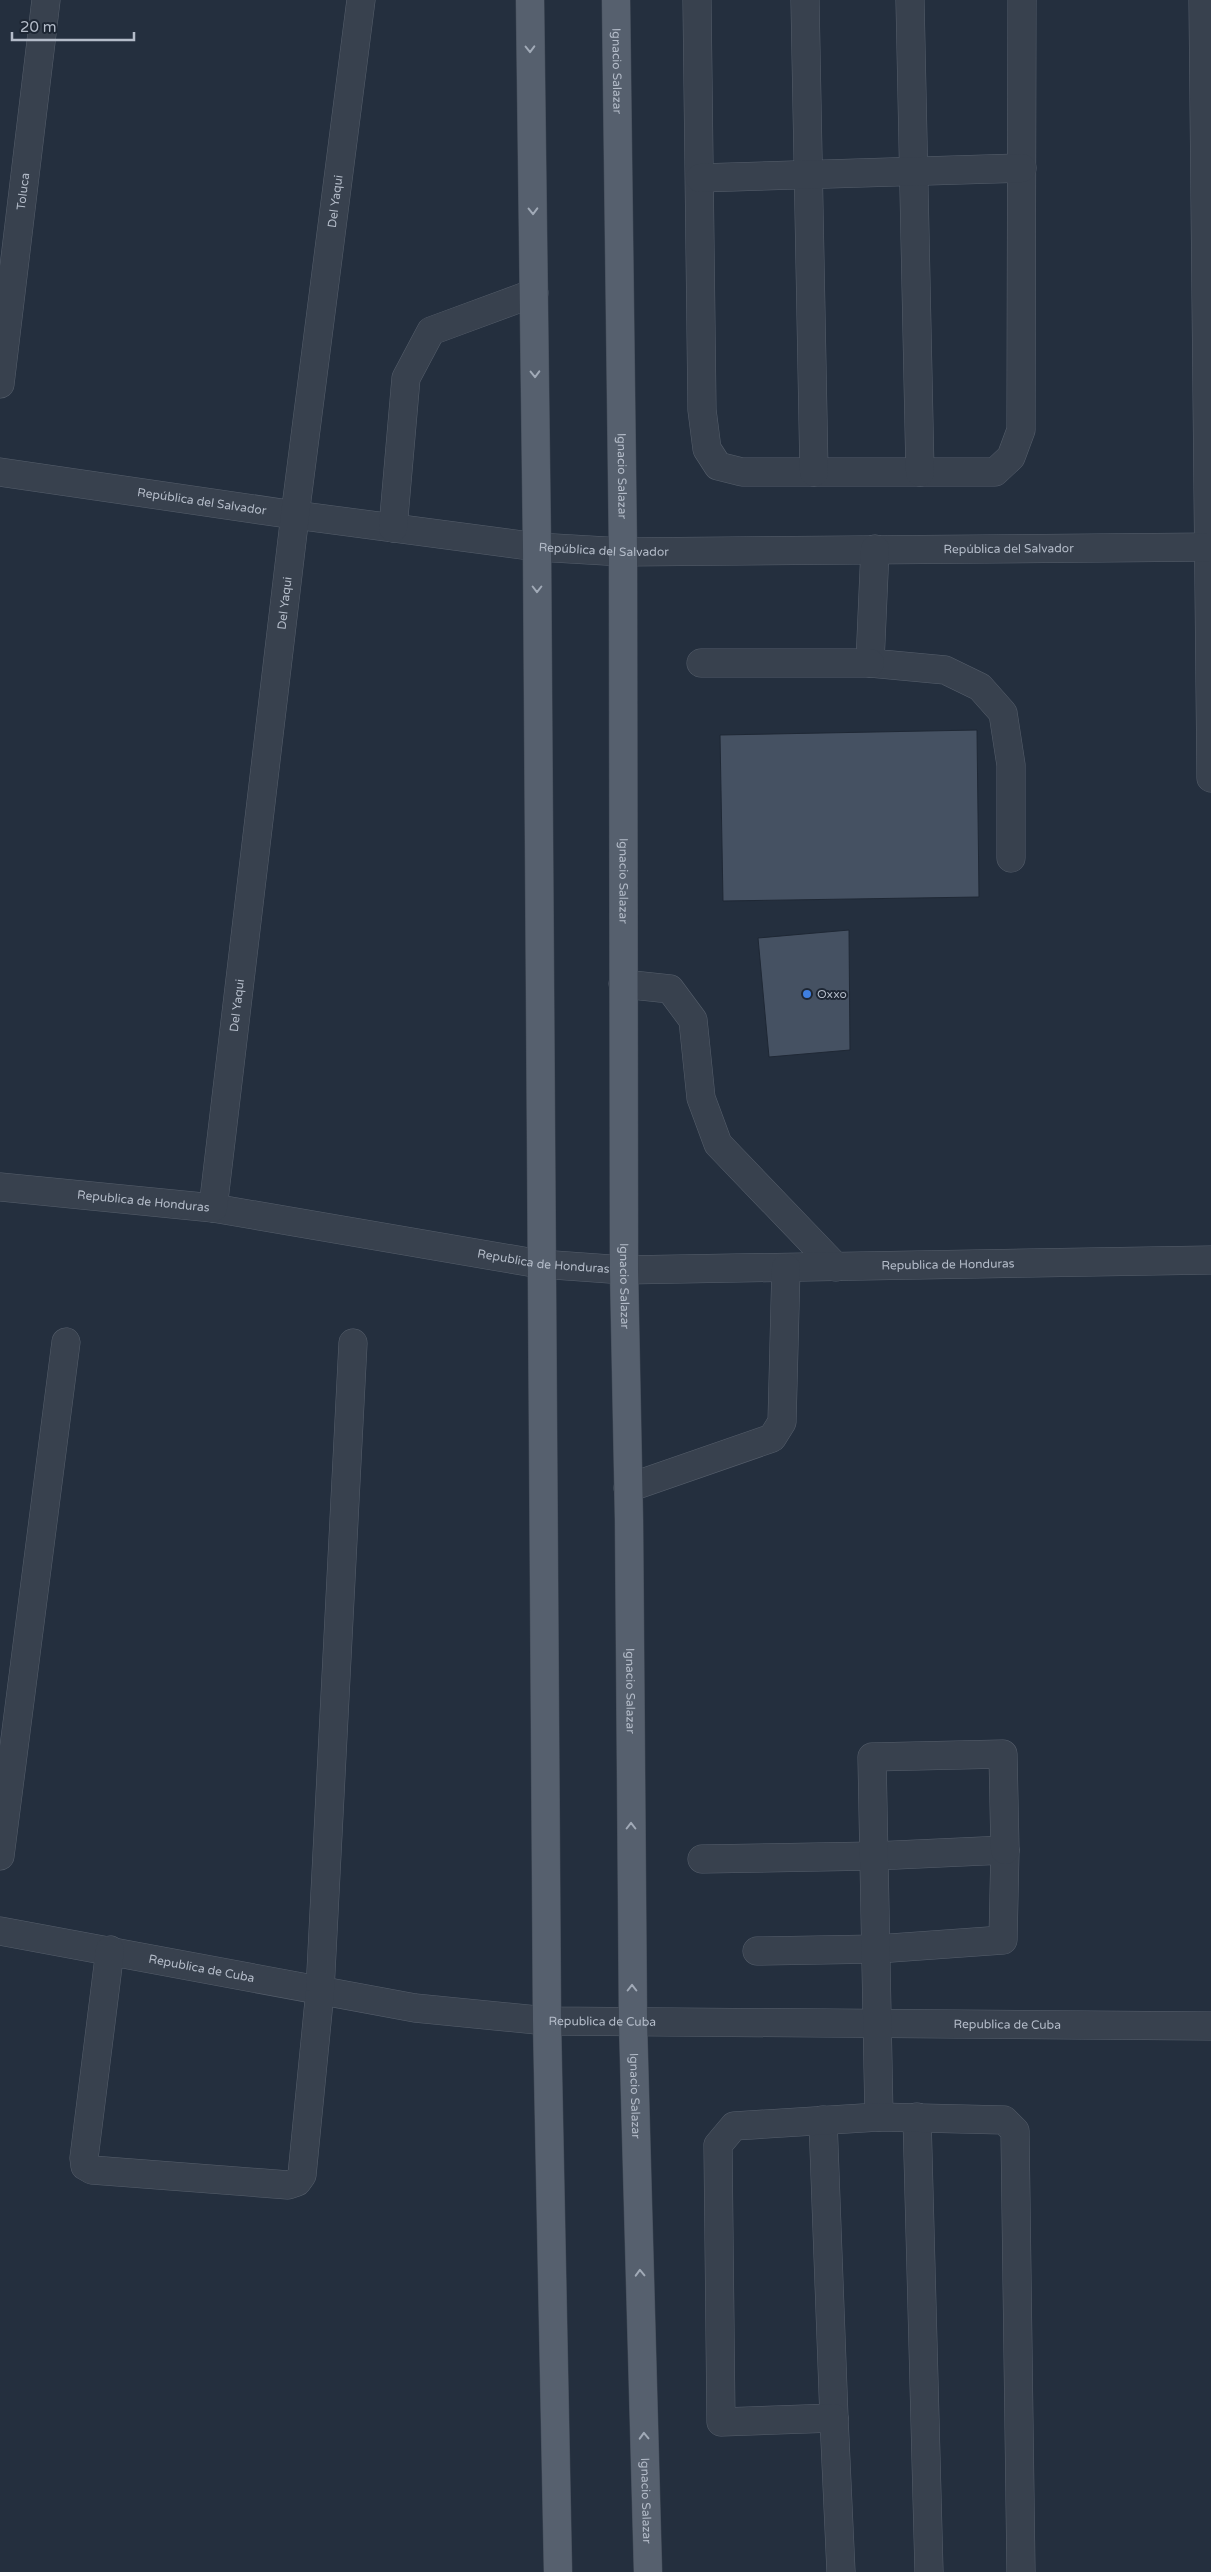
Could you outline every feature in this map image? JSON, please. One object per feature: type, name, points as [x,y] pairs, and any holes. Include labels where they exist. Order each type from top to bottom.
[{"type":"main road","points":[[530,0],[537,547],[540,1264],[547,2021],[558,2572]]},
{"type":"main road","name":"Ignacio Salazar","points":[[616,0],[623,552],[624,1270],[633,2022],[648,2572]]},
{"type":"street","name":"Toluca","points":[[0,384],[46,0]]},
{"type":"street","name":"Del Yaqui","points":[[214,1208],[295,515],[361,0]]},
{"type":"street","points":[[697,0],[702,410],[707,449],[718,466],[742,472],[995,472],[1011,457],[1021,430],[1022,0]]},
{"type":"street","points":[[805,0],[814,472]]},
{"type":"street","points":[[910,0],[920,472]]},
{"type":"street","points":[[1203,0],[1211,778]]},
{"type":"street","points":[[700,178],[913,173],[1022,168]]},
{"type":"street","points":[[393,528],[406,378],[431,331],[534,293]]},
{"type":"street","name":"República del Salvador","points":[[0,472],[295,515],[537,547],[623,552],[1210,547]]},
{"type":"street","points":[[870,663],[875,550]]},
{"type":"street","points":[[701,663],[870,663],[945,670],[980,688],[1003,713],[1011,765],[1011,858]]},
{"type":"street","points":[[623,984],[670,989],[693,1020],[701,1098],[718,1144],[836,1267]]},
{"type":"street","name":"Republica de Honduras","points":[[0,1187],[214,1208],[540,1264],[624,1270],[1211,1260]]},
{"type":"street","points":[[628,1488],[772,1438],[782,1422],[786,1268]]},
{"type":"street","points":[[0,1856],[66,1342]]},
{"type":"street","points":[[110,1950],[84,2158],[85,2166],[92,2170],[288,2185],[297,2182],[302,2176],[320,1991],[353,1343]]},
{"type":"street","points":[[757,1951],[877,1949],[1003,1940],[1005,1850],[1003,1754],[872,1757],[877,1949],[879,2117]]},
{"type":"street","points":[[702,1859],[874,1856],[1005,1850]]},
{"type":"street","name":"Republica de Cuba","points":[[0,1931],[415,2008],[547,2021],[1211,2026]]},
{"type":"street","points":[[834,2418],[721,2422],[718,2145],[734,2126],[879,2117],[1004,2120],[1015,2131],[1021,2572]]},
{"type":"street","points":[[917,2117],[929,2572]]},
{"type":"street","points":[[823,2120],[841,2572]]},
{"type":"building","points":[[977,730],[979,897],[723,901],[720,735]]},
{"type":"building","name":"Oxxo","points":[[849,930],[850,1050],[769,1057],[758,938]]},
{"type":"place","name":"Oxxo","points":[[807,994]]}]
